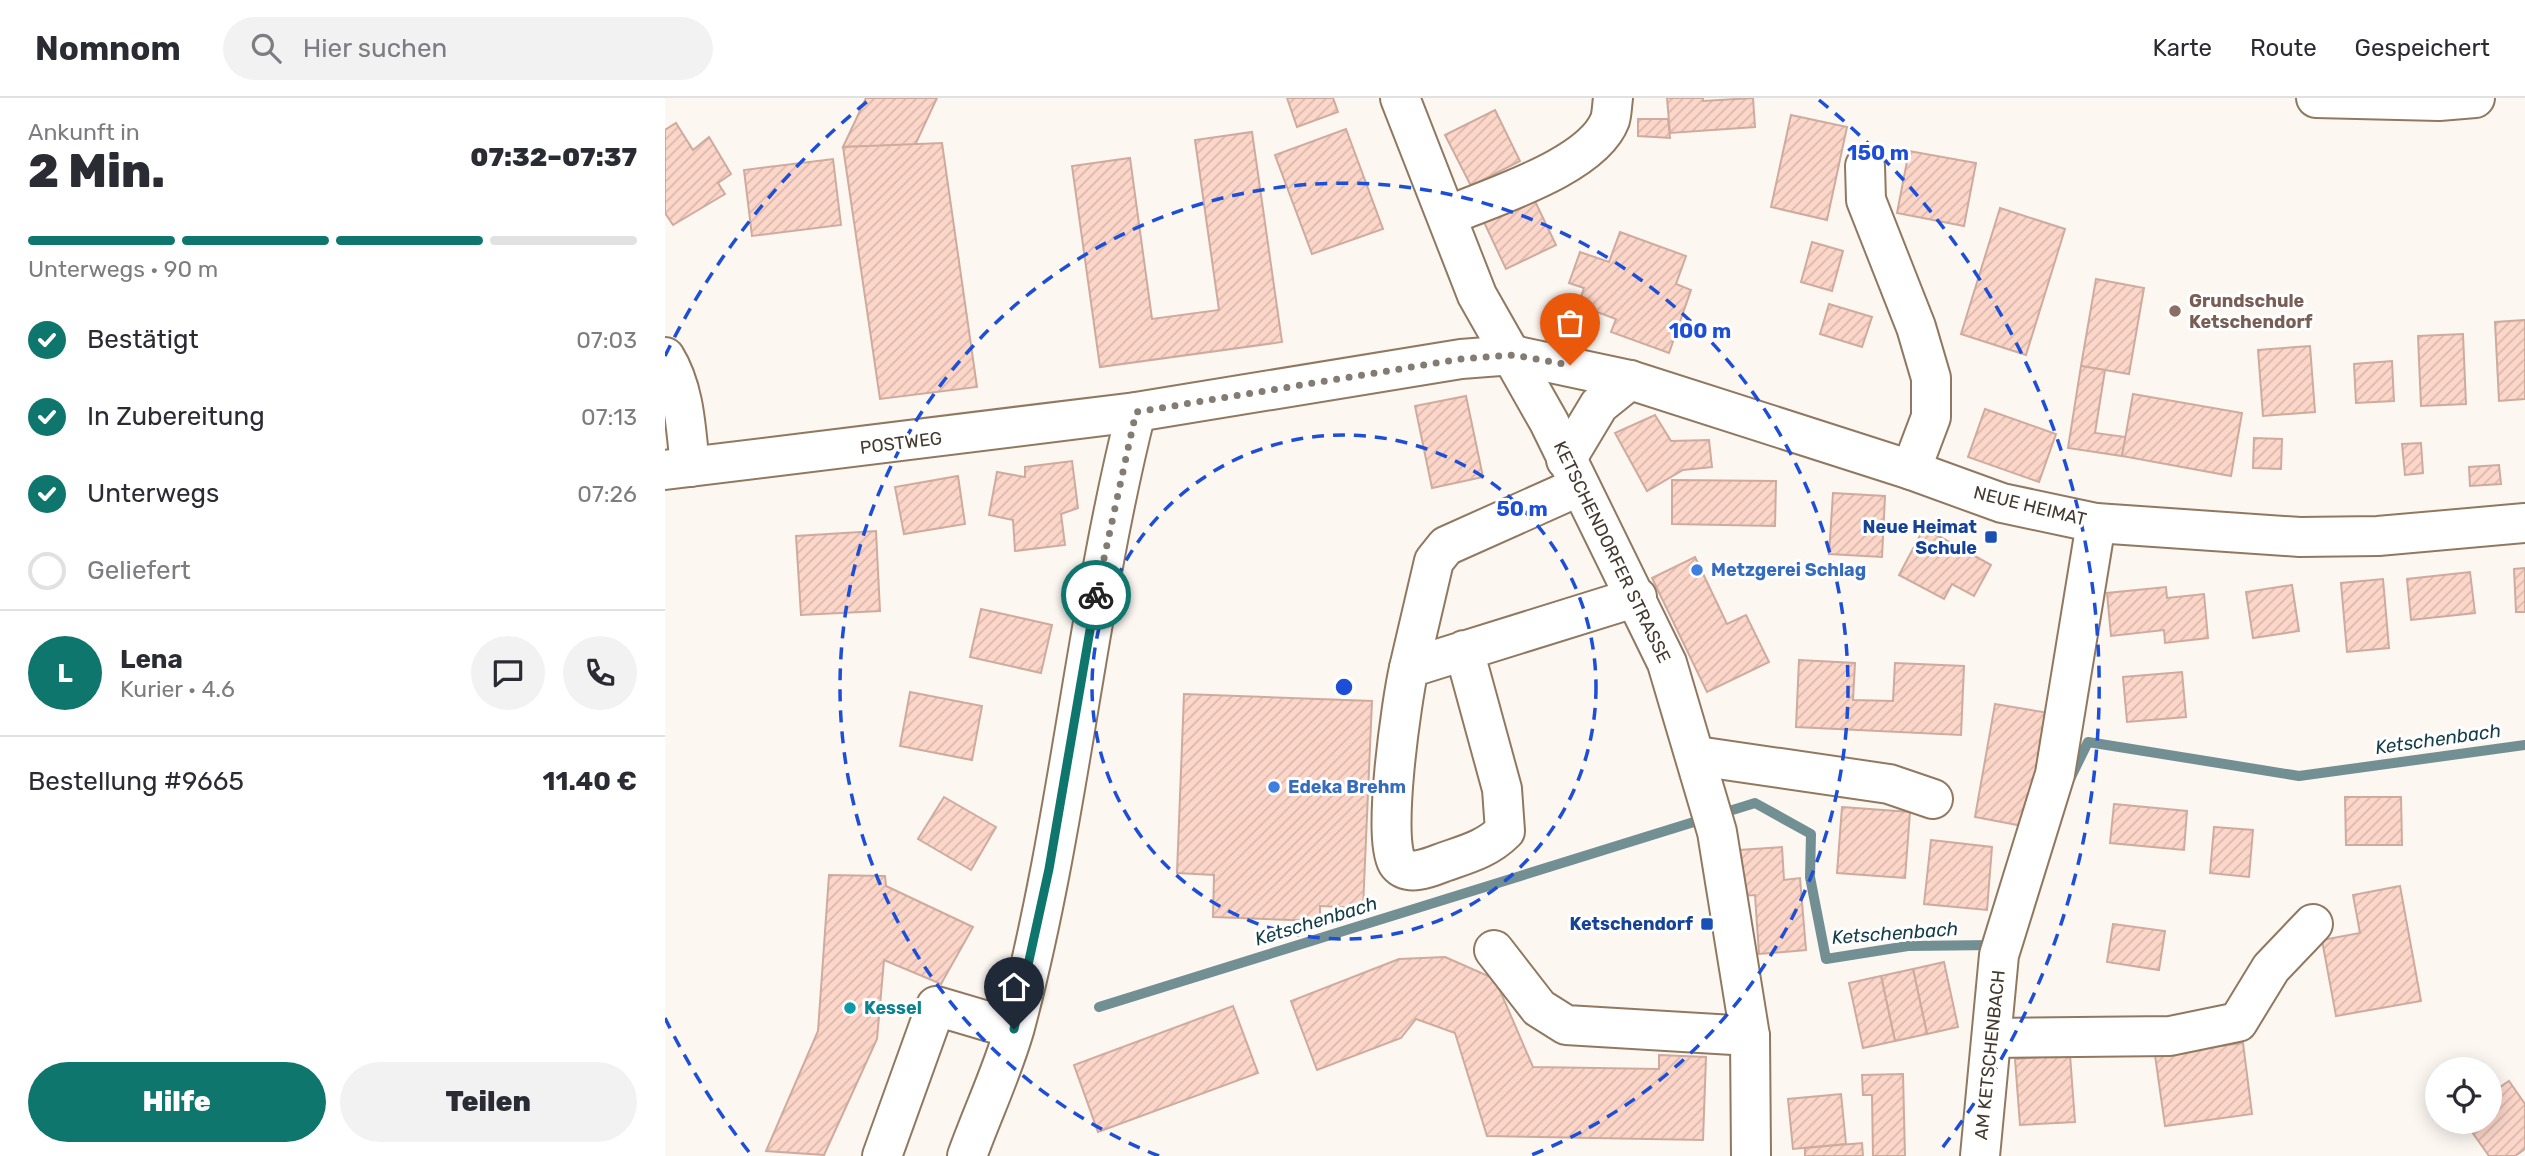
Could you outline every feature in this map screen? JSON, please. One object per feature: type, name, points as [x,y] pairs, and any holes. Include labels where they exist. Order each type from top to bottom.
[{"type":"street","name":"KETSCHENDORFER STRASSE","points":[[1400,98],[1477,295],[1513,355],[1637,597],[1667,663],[1713,816],[1750,1036],[1751,1156]]},
{"type":"street","points":[[1448,216],[1571,161],[1594,142],[1610,121],[1613,98]]},
{"type":"street","points":[[2316,98],[2451,99]]},
{"type":"street","points":[[1865,166],[1866,200],[1916,327],[1931,378],[1931,417],[1911,470]]},
{"type":"street","name":"NEUE HEIMAT","points":[[1513,355],[1630,380],[1911,470],[2001,503],[2096,523],[2300,537],[2378,536],[2525,523]]},
{"type":"street","name":"POSTWEG","points":[[678,469],[1136,412],[1461,359],[1513,355]]},
{"type":"street","points":[[665,357],[673,370],[683,406],[678,469]]},
{"type":"street","points":[[1464,650],[1502,789],[1505,831],[1490,846],[1424,869],[1407,869],[1399,864],[1394,854],[1392,826],[1401,706],[1434,561],[1446,546],[1573,473],[1599,405],[1630,380]]},
{"type":"street","points":[[967,1156],[1014,1029],[1049,869],[1104,547],[1136,412]]},
{"type":"street","name":"AM KETSCHENBACH","points":[[1980,1156],[2004,942],[2055,774],[2096,523]]},
{"type":"street","points":[[1409,668],[1637,597]]},
{"type":"street","points":[[1696,756],[1889,784],[1933,799]]},
{"type":"street","points":[[1992,1038],[2170,1036],[2238,1022],[2271,968],[2313,924]]},
{"type":"street","points":[[1494,950],[1539,1008],[1566,1025],[1750,1036]]},
{"type":"street","points":[[882,1156],[936,1006],[1014,1029]]},
{"type":"building","points":[[866,98],[937,98],[915,145],[843,147]]},
{"type":"building","points":[[1287,98],[1333,98],[1338,112],[1297,127]]},
{"type":"building","points":[[1667,98],[1703,98],[1703,101],[1753,98],[1755,127],[1670,133]]},
{"type":"building","points":[[1495,110],[1520,161],[1471,186],[1445,135]]},
{"type":"building","points":[[1791,115],[1847,127],[1827,220],[1771,207]]},
{"type":"building","points":[[1638,119],[1668,119],[1670,138],[1638,136]]},
{"type":"building","points":[[676,123],[693,150],[709,137],[731,174],[718,183],[725,194],[673,225],[665,213],[665,130]]},
{"type":"building","points":[[1346,129],[1383,229],[1312,254],[1275,155]]},
{"type":"building","points":[[1252,132],[1282,342],[1100,367],[1072,166],[1130,158],[1152,319],[1219,310],[1195,140]]},
{"type":"building","points":[[942,143],[977,387],[880,399],[843,147]]},
{"type":"building","points":[[1909,151],[1976,163],[1964,226],[1897,213]]},
{"type":"building","points":[[833,159],[841,225],[752,236],[744,170]]},
{"type":"building","points":[[1533,197],[1556,245],[1506,269],[1483,220]]},
{"type":"building","points":[[2000,208],[2065,229],[2026,355],[1961,334]]},
{"type":"building","points":[[1620,232],[1686,256],[1676,284],[1691,290],[1669,353],[1611,332],[1616,319],[1578,305],[1584,288],[1569,283],[1580,252],[1609,262]]},
{"type":"building","points":[[1812,242],[1843,251],[1832,291],[1801,282]]},
{"type":"building","points":[[2096,279],[2144,288],[2129,374],[2081,366]]},
{"type":"building","points":[[1829,304],[1872,317],[1862,347],[1820,334]]},
{"type":"building","points":[[2525,320],[2525,399],[2499,401],[2495,322]]},
{"type":"building","points":[[2463,334],[2466,404],[2421,406],[2418,336]]},
{"type":"building","points":[[2310,346],[2315,412],[2263,416],[2258,350]]},
{"type":"building","points":[[2392,361],[2394,401],[2356,403],[2354,364]]},
{"type":"building","points":[[2081,366],[2105,370],[2095,433],[2126,437],[2122,456],[2068,448]]},
{"type":"building","points":[[2133,394],[2242,413],[2231,476],[2122,456]]},
{"type":"building","points":[[1466,396],[1483,477],[1432,488],[1415,406]]},
{"type":"building","points":[[1985,409],[2056,434],[2039,482],[1968,457]]},
{"type":"building","points":[[1655,415],[1671,441],[1709,440],[1712,467],[1683,470],[1647,491],[1615,433]]},
{"type":"building","points":[[2254,438],[2282,439],[2281,469],[2253,468]]},
{"type":"building","points":[[2421,443],[2423,473],[2405,475],[2402,444]]},
{"type":"building","points":[[1072,461],[1078,508],[1061,514],[1065,545],[1015,551],[1013,520],[989,515],[997,472],[1025,477],[1025,467]]},
{"type":"building","points":[[2499,465],[2501,484],[2470,486],[2469,467]]},
{"type":"building","points":[[958,476],[965,524],[904,534],[895,487]]},
{"type":"building","points":[[1672,480],[1776,481],[1775,526],[1672,524]]},
{"type":"building","points":[[1833,493],[1885,496],[1882,557],[1829,554]]},
{"type":"building","points":[[1924,528],[1991,565],[1974,596],[1952,584],[1944,599],[1899,575]]},
{"type":"building","points":[[876,531],[880,611],[801,615],[796,536]]},
{"type":"building","points":[[1695,557],[1727,624],[1746,615],[1769,662],[1707,692],[1652,578]]},
{"type":"building","points":[[2525,568],[2525,612],[2516,612],[2514,569]]},
{"type":"building","points":[[2470,572],[2475,613],[2411,620],[2407,579]]},
{"type":"building","points":[[2383,579],[2389,648],[2347,652],[2341,583]]},
{"type":"building","points":[[2292,585],[2299,631],[2253,638],[2246,592]]},
{"type":"building","points":[[2166,587],[2167,598],[2204,594],[2208,638],[2165,643],[2164,630],[2111,636],[2107,593]]},
{"type":"building","points":[[981,609],[1052,625],[1041,673],[970,657]]},
{"type":"building","points":[[1799,660],[1855,663],[1853,700],[1893,701],[1895,663],[1964,666],[1961,735],[1796,727]]},
{"type":"building","points":[[2182,672],[2186,717],[2127,722],[2123,677]]},
{"type":"building","points":[[910,692],[982,706],[972,760],[900,746]]},
{"type":"building","name":"Edeka Brehm","points":[[1184,694],[1372,701],[1363,908],[1320,906],[1320,921],[1213,917],[1214,875],[1177,873]]},
{"type":"building","points":[[1995,704],[2049,713],[2028,827],[1975,817]]},
{"type":"building","points":[[944,797],[996,827],[971,870],[918,839]]},
{"type":"building","points":[[2345,797],[2401,797],[2402,845],[2346,845]]},
{"type":"building","points":[[2114,804],[2187,811],[2184,850],[2110,843]]},
{"type":"building","points":[[1842,807],[1910,812],[1905,878],[1837,873]]},
{"type":"building","points":[[2214,827],[2253,830],[2249,877],[2210,873]]},
{"type":"building","points":[[1931,840],[1992,847],[1987,910],[1924,904]]},
{"type":"building","points":[[1782,847],[1784,880],[1800,878],[1806,950],[1759,954],[1755,895],[1742,896],[1739,850]]},
{"type":"building","name":"Kessel","points":[[829,875],[885,876],[886,886],[973,927],[941,984],[884,960],[877,1039],[824,1155],[766,1151],[818,1031]]},
{"type":"building","points":[[2400,886],[2421,1001],[2336,1016],[2322,940],[2360,933],[2353,895]]},
{"type":"building","points":[[2113,924],[2165,931],[2159,970],[2107,962]]},
{"type":"building","points":[[1445,957],[1495,979],[1533,1067],[1659,1069],[1659,1055],[1706,1057],[1703,1140],[1487,1136],[1455,1033],[1416,1019],[1401,1038],[1317,1070],[1291,1001],[1399,959]]},
{"type":"building","points":[[1944,962],[1958,1027],[1927,1034],[1913,969]]},
{"type":"building","points":[[1913,969],[1927,1034],[1895,1041],[1881,976]]},
{"type":"building","points":[[1881,976],[1895,1041],[1863,1048],[1849,983]]},
{"type":"building","points":[[1233,1006],[1258,1073],[1098,1132],[1074,1065]]},
{"type":"building","points":[[2243,1043],[2252,1114],[2165,1126],[2155,1055]]},
{"type":"building","points":[[2070,1055],[2075,1122],[2020,1125],[2015,1059]]},
{"type":"building","points":[[1903,1074],[1905,1156],[1873,1156],[1872,1095],[1863,1095],[1862,1075]]},
{"type":"building","points":[[2509,1081],[2525,1104],[2525,1149],[2515,1156],[2489,1156],[2473,1134],[2502,1134],[2502,1086]]},
{"type":"building","points":[[1841,1094],[1846,1144],[1793,1149],[1788,1099]]},
{"type":"building","points":[[1862,1143],[1863,1156],[1805,1156],[1805,1148]]},
{"type":"waterway","name":"Ketschenbach","points":[[2070,779],[2088,742],[2299,776],[2525,745]]},
{"type":"waterway","name":"Ketschenbach","points":[[1099,1007],[1755,803],[1811,834],[1810,877],[1826,959],[1908,946],[1994,945]]},
{"type":"way so far","points":[[1096,595],[1104,547],[1136,412],[1298,388],[1461,359],[1513,355],[1570,365]]},
{"type":"place","name":"Grundschule Ketschendorf","points":[[2175,311]]},
{"type":"place","name":"Neue Heimat Schule","points":[[1991,537]]},
{"type":"place","name":"Metzgerei Schlag","points":[[1697,570]]},
{"type":"place","name":"Edeka Brehm","points":[[1274,787]]},
{"type":"place","name":"Ketschendorf","points":[[1707,924]]},
{"type":"place","name":"Kessel","points":[[850,1008]]},
{"type":"route","points":[[1014,1029],[1049,869],[1096,595]]}]
